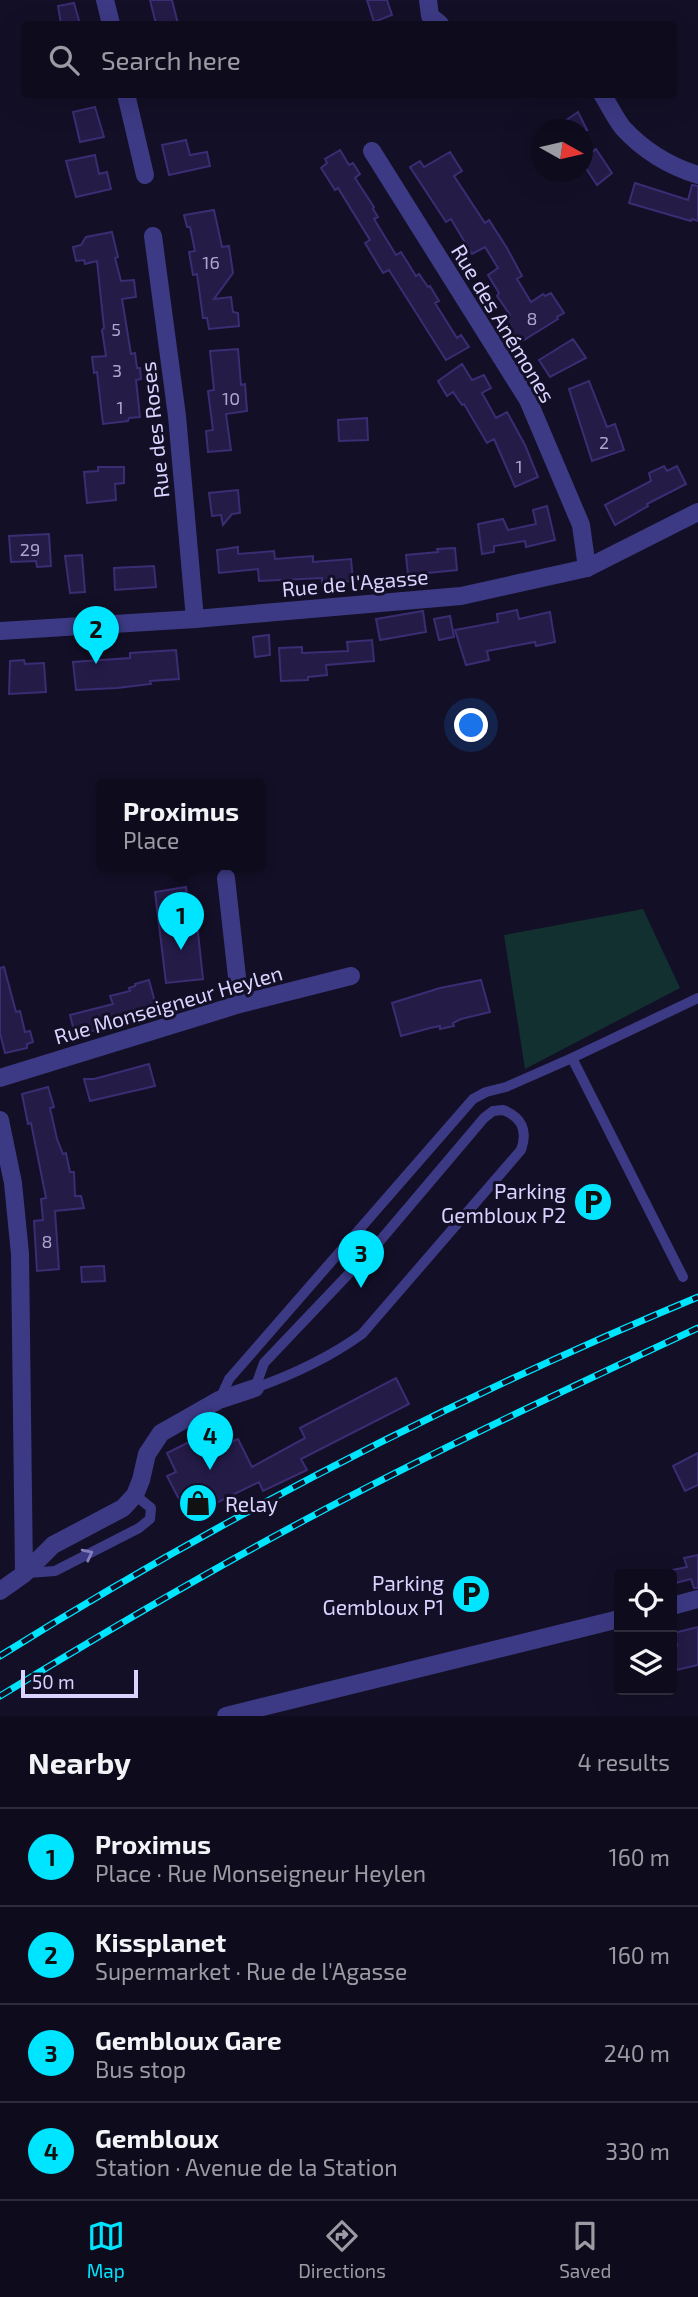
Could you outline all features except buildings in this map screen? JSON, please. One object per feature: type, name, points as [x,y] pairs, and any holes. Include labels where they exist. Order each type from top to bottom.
[{"type":"street","points":[[105,0],[110,21]]},
{"type":"street","points":[[428,0],[430,16],[436,21]]},
{"type":"street","points":[[127,98],[145,175]]},
{"type":"street","points":[[604,98],[622,127],[652,154],[678,169],[698,175]]},
{"type":"street","name":"Rue des Anémones","points":[[372,151],[527,400],[581,525],[587,568]]},
{"type":"street","name":"Rue des Roses","points":[[153,236],[177,416],[195,619]]},
{"type":"street","name":"Rue de l'Agasse","points":[[0,631],[195,619],[461,596],[587,568],[698,512]]},
{"type":"street","points":[[226,878],[240,1004]]},
{"type":"street","name":"Rue Monseigneur Heylen","points":[[0,1077],[240,1004],[351,976]]},
{"type":"street","points":[[0,1120],[13,1184],[20,1254],[24,1574]]},
{"type":"street","points":[[0,1591],[24,1574],[53,1545],[123,1508],[135,1495],[147,1454],[161,1433],[219,1400],[255,1388]]},
{"type":"street","points":[[677,1605],[698,1600]]},
{"type":"street","points":[[226,1716],[614,1620]]},
{"type":"lane","points":[[219,1400],[229,1380],[473,1100],[486,1092],[506,1087],[572,1058],[698,998]]},
{"type":"lane","points":[[572,1058],[683,1277]]},
{"type":"lane","points":[[503,1110],[513,1114],[524,1130],[525,1141],[521,1150],[362,1334],[340,1349],[279,1380],[255,1388],[264,1363],[372,1250],[484,1118],[493,1111],[503,1110]]},
{"type":"lane","points":[[24,1574],[55,1571],[139,1528],[150,1519],[151,1508],[135,1495]]},
{"type":"green space","points":[[643,909],[680,988],[525,1069],[504,935]]},
{"type":"railway","points":[[0,1656],[168,1556],[342,1462],[518,1376],[698,1297]]},
{"type":"railway","points":[[0,1696],[150,1606],[352,1495],[698,1328]]},
{"type":"place","name":"Kissplanet","points":[[96,664]]},
{"type":"place","name":"Proximus","points":[[181,950]]},
{"type":"place","name":"Parking Gembloux P2","points":[[593,1202]]},
{"type":"place","name":"Gembloux Gare","points":[[361,1288]]},
{"type":"place","name":"Gembloux","points":[[210,1470]]},
{"type":"place","name":"Relay","points":[[198,1503]]},
{"type":"place","name":"Parking Gembloux P1","points":[[471,1594]]}]
